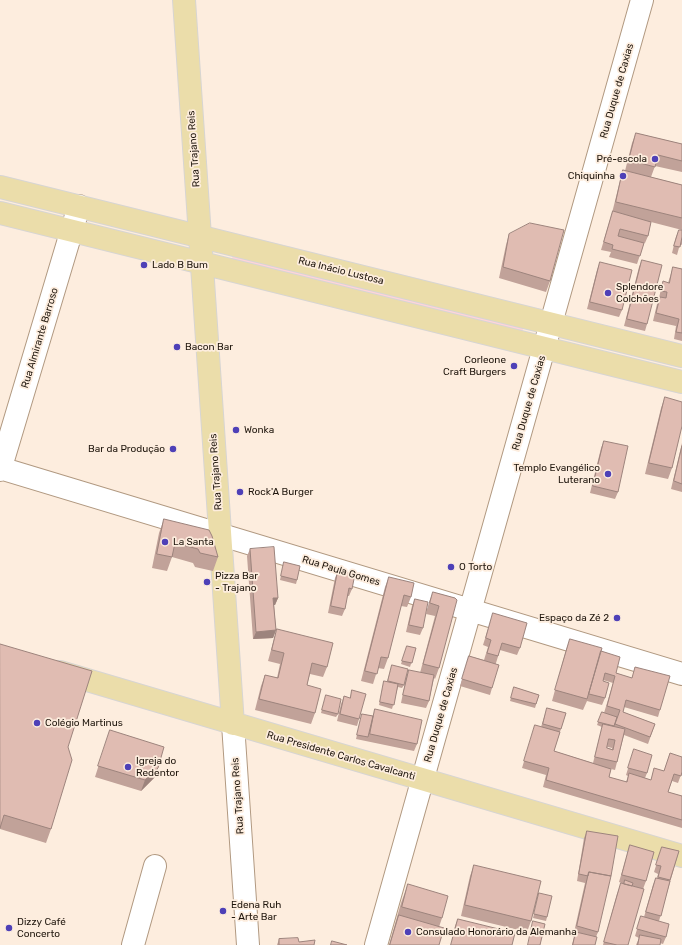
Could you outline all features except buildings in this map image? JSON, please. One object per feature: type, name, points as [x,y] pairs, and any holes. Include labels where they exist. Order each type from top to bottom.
[{"type":"main road","name":"Rua Trajano Reis","points":[[184,0],[233,724]]},
{"type":"main road","name":"Rua Inácio Lustosa","points":[[0,187],[682,356]]},
{"type":"main road","points":[[0,213],[682,382]]},
{"type":"main road","name":"Rua Presidente Carlos Cavalcanti","points":[[38,666],[682,856]]},
{"type":"street","name":"Rua Duque de Caxias","points":[[376,945],[642,0]]},
{"type":"street","name":"Rua Almirante Barroso","points":[[0,469],[79,206]]},
{"type":"street","name":"Rua Paula Gomes","points":[[0,469],[682,674]]},
{"type":"street","name":"Rua Trajano Reis","points":[[233,724],[248,945]]},
{"type":"street","points":[[133,945],[156,866]]},
{"type":"shaded area","points":[[237,249],[525,322],[520,340],[227,267]]},
{"type":"place","name":"Pré-escola","points":[[655,159]]},
{"type":"place","name":"Chiquinha","points":[[623,176]]},
{"type":"place","name":"Lado B Bum","points":[[144,265]]},
{"type":"place","name":"Splendore Colchões","points":[[608,293]]},
{"type":"place","name":"Bacon Bar","points":[[177,347]]},
{"type":"place","name":"Corleone Craft Burgers","points":[[514,366]]},
{"type":"place","name":"Wonka","points":[[236,430]]},
{"type":"place","name":"Bar da Produção","points":[[173,449]]},
{"type":"place","name":"Templo Evangélico Luterano","points":[[608,474]]},
{"type":"place","name":"Rock'A Burger","points":[[240,492]]},
{"type":"place","name":"La Santa","points":[[165,542]]},
{"type":"place","name":"O Torto","points":[[451,567]]},
{"type":"place","name":"Pizza Bar - Trajano","points":[[207,582]]},
{"type":"place","name":"Espaço da Zé 2","points":[[617,618]]},
{"type":"place","name":"Colégio Martinus","points":[[37,723]]},
{"type":"place","name":"Igreja do Redentor","points":[[128,767]]},
{"type":"place","name":"Edena Ruh - Arte Bar","points":[[223,911]]},
{"type":"place","name":"Dizzy Café Concerto","points":[[9,928]]},
{"type":"place","name":"Consulado Honorário da Alemanha","points":[[408,932]]}]
